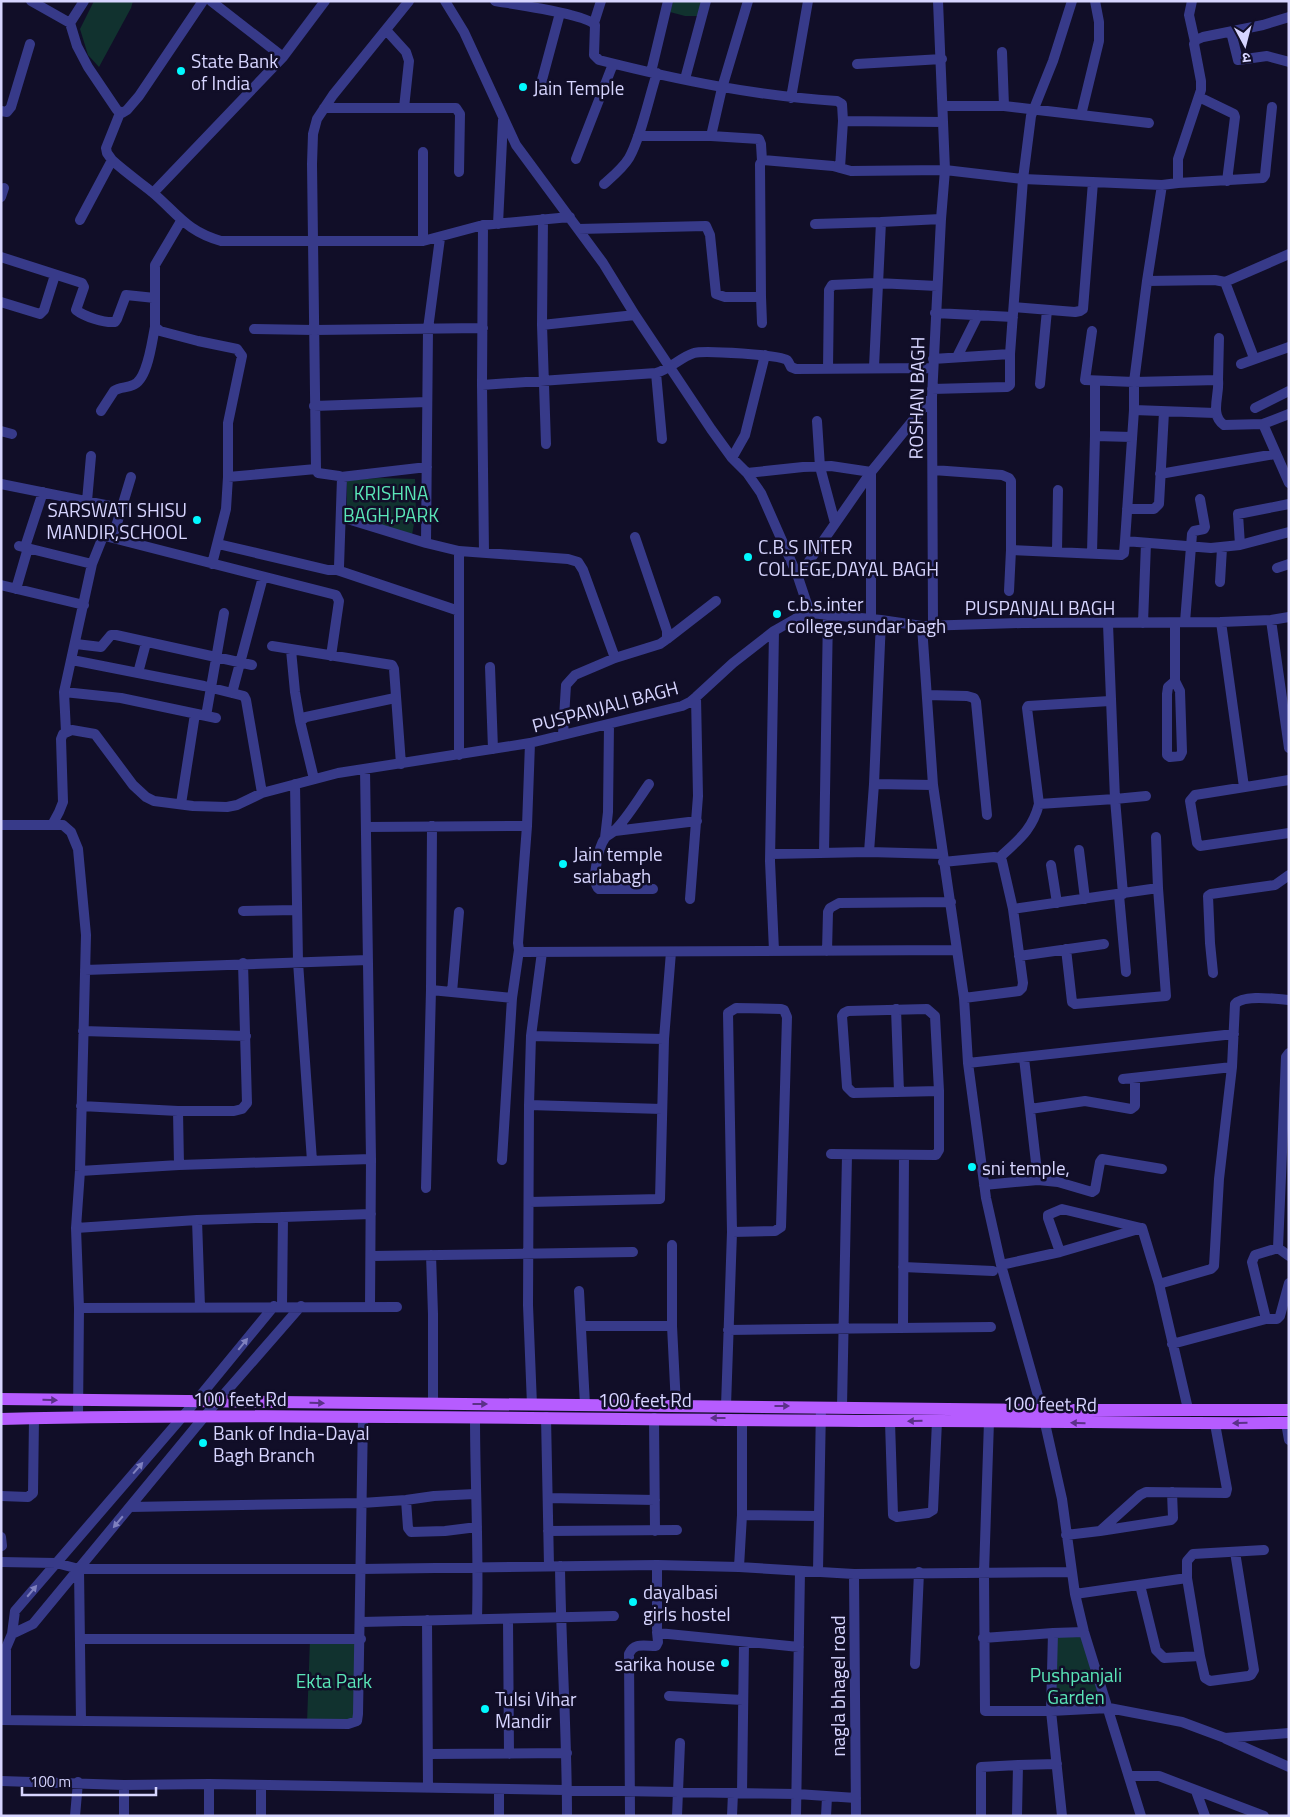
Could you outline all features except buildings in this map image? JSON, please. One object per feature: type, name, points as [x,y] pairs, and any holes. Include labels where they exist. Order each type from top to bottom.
[{"type":"main road","points":[[1,1399],[726,1406],[821,1413],[842,1407],[1043,1416],[1188,1410],[1289,1410]]},
{"type":"main road","name":"100 feet Rd","points":[[1,1419],[546,1417],[742,1419],[821,1413],[890,1422],[989,1421],[1043,1416],[1215,1424],[1288,1423]]},
{"type":"street","points":[[31,1],[70,23],[77,46],[88,67],[106,96],[120,113]]},
{"type":"street","points":[[70,23],[84,1]]},
{"type":"street","points":[[203,1],[131,106],[120,113],[106,148],[112,160],[153,193],[181,221],[197,232],[222,241],[237,242],[423,240],[440,238],[483,225],[570,217]]},
{"type":"street","points":[[211,1],[283,57]]},
{"type":"street","points":[[153,193],[283,57],[325,1]]},
{"type":"street","points":[[410,1],[333,94],[314,128],[312,147],[316,469],[318,473],[341,476],[427,467]]},
{"type":"street","points":[[446,1],[464,32],[516,145],[578,228],[732,458],[747,473],[761,493],[798,577],[810,613]]},
{"type":"street","points":[[495,1],[560,13],[594,23]]},
{"type":"street","points":[[601,1],[594,23],[596,27],[594,55],[599,60],[722,88],[791,98],[839,101],[842,106],[843,121],[840,168]]},
{"type":"street","points":[[604,184],[626,162],[638,136],[654,72],[668,1]]},
{"type":"street","points":[[685,79],[706,1]]},
{"type":"street","points":[[711,136],[722,88],[748,1]]},
{"type":"street","points":[[791,98],[808,1]]},
{"type":"street","name":"ROSHAN BAGH","points":[[938,1],[942,59],[945,170],[933,363],[933,470],[927,626],[927,695],[933,785],[964,998],[968,1063],[997,1268],[1043,1416],[1062,1499],[1071,1572],[1084,1632],[1141,1816]]},
{"type":"street","points":[[798,577],[871,472],[932,393],[1009,387],[1023,179],[1031,116],[1053,61],[1072,1]]},
{"type":"street","points":[[1081,114],[1099,41],[1099,22],[1095,1]]},
{"type":"street","points":[[1178,183],[1178,159],[1199,97],[1201,81],[1189,15],[1193,1],[1199,1]]},
{"type":"street","points":[[539,90],[560,13]]},
{"type":"street","points":[[1195,42],[1198,38],[1232,32],[1289,17]]},
{"type":"street","points":[[386,30],[406,52],[409,61],[404,108]]},
{"type":"street","points":[[1232,32],[1238,60],[1267,56],[1289,62]]},
{"type":"street","points":[[1,111],[7,112],[11,107],[30,44]]},
{"type":"street","points":[[1002,52],[1004,106]]},
{"type":"street","points":[[857,64],[942,59]]},
{"type":"street","points":[[576,159],[613,64]]},
{"type":"street","points":[[1199,97],[1235,116],[1227,181]]},
{"type":"street","points":[[943,106],[1004,106],[1149,123]]},
{"type":"street","points":[[324,108],[451,107],[458,110],[460,114],[459,172]]},
{"type":"street","points":[[762,161],[770,160],[840,168],[851,172],[945,170],[1023,179],[1162,185],[1263,178],[1265,175],[1272,108]]},
{"type":"street","points":[[498,224],[503,119]]},
{"type":"street","points":[[843,121],[943,122]]},
{"type":"street","points":[[638,136],[711,136],[759,139],[762,161],[760,164],[762,323]]},
{"type":"street","points":[[423,152],[423,240]]},
{"type":"street","points":[[80,220],[112,160]]},
{"type":"street","points":[[935,313],[978,315],[1046,310],[1080,311],[1084,307],[1093,182]]},
{"type":"street","points":[[1010,550],[1123,554],[1134,410],[1134,382],[1162,185]]},
{"type":"street","points":[[815,224],[941,219]]},
{"type":"street","points":[[543,220],[542,325],[546,444]]},
{"type":"street","points":[[101,411],[114,390],[133,386],[138,382],[148,361],[155,327],[156,265],[181,221]]},
{"type":"street","points":[[874,367],[881,222]]},
{"type":"street","points":[[483,225],[484,553]]},
{"type":"street","points":[[578,228],[706,226],[710,235],[716,294],[725,297],[761,297]]},
{"type":"street","points":[[426,543],[428,329],[440,238]]},
{"type":"street","points":[[1147,281],[1215,280],[1225,282],[1289,254]]},
{"type":"street","points":[[1,257],[83,285],[84,288],[75,309],[110,322],[117,320],[126,295],[155,298]]},
{"type":"street","points":[[1,302],[40,314],[44,310],[55,275]]},
{"type":"street","points":[[1225,282],[1254,358]]},
{"type":"street","points":[[828,369],[830,286],[836,284],[877,283],[937,286]]},
{"type":"street","points":[[1040,384],[1046,310]]},
{"type":"street","points":[[542,325],[635,315]]},
{"type":"street","points":[[957,357],[978,315]]},
{"type":"street","points":[[155,327],[160,331],[198,342],[237,350],[241,354],[242,361],[228,416],[226,509],[212,564]]},
{"type":"street","points":[[254,329],[483,328]]},
{"type":"street","points":[[1092,331],[1084,378],[1086,381],[1218,380]]},
{"type":"street","points":[[1219,338],[1215,413],[1220,423],[1224,425],[1263,424],[1289,414]]},
{"type":"street","points":[[1241,364],[1289,347]]},
{"type":"street","points":[[482,385],[656,373],[698,352],[765,355],[786,359],[793,368],[828,369],[933,363],[957,357],[1010,354]]},
{"type":"street","points":[[732,458],[745,435],[765,355]]},
{"type":"street","points":[[656,373],[662,439]]},
{"type":"street","points":[[1092,553],[1096,436],[1095,381]]},
{"type":"street","points":[[1255,408],[1289,391]]},
{"type":"street","points":[[314,406],[427,402]]},
{"type":"street","points":[[1134,410],[1215,413]]},
{"type":"street","points":[[1127,510],[1154,509],[1157,507],[1164,412]]},
{"type":"street","points":[[817,421],[820,467],[835,523]]},
{"type":"street","points":[[1263,424],[1289,483]]},
{"type":"street","points":[[1096,436],[1132,437]]},
{"type":"street","points":[[1160,474],[1275,454]]},
{"type":"street","points":[[87,501],[91,456]]},
{"type":"street","points":[[747,473],[831,466],[871,472]]},
{"type":"street","points":[[228,477],[316,469]]},
{"type":"street","points":[[933,470],[1002,475],[1011,481],[1009,591]]},
{"type":"street","points":[[869,852],[874,784],[876,619],[871,472]]},
{"type":"street","points":[[52,825],[63,802],[61,739],[66,732],[64,692],[92,564],[105,536],[115,530],[131,476]]},
{"type":"street","points":[[337,570],[340,564],[341,476]]},
{"type":"street","points":[[1,484],[120,508]]},
{"type":"street","points":[[1057,552],[1058,490]]},
{"type":"street","points":[[16,589],[24,547],[43,492]]},
{"type":"street","points":[[1175,681],[1168,687],[1167,694],[1168,755],[1170,757],[1180,756],[1182,752],[1180,691],[1175,681],[1180,623],[1192,548],[1192,534],[1194,531],[1204,529],[1205,527],[1200,499]]},
{"type":"street","points":[[1240,545],[1238,514],[1289,504]]},
{"type":"street","points":[[341,517],[459,551],[568,559],[578,562],[583,570],[615,658]]},
{"type":"street","points":[[1125,541],[1192,548],[1222,548],[1289,532]]},
{"type":"street","points":[[105,536],[338,597],[331,656]]},
{"type":"street","points":[[636,537],[667,632],[667,638]]},
{"type":"street","points":[[1142,623],[1146,543]]},
{"type":"street","points":[[218,544],[328,570],[337,570],[459,611]]},
{"type":"street","points":[[24,547],[92,564]]},
{"type":"street","points":[[1220,582],[1222,548]]},
{"type":"street","points":[[459,551],[459,754]]},
{"type":"street","points":[[1277,568],[1289,564]]},
{"type":"street","points":[[232,693],[263,577]]},
{"type":"street","points":[[1,585],[84,606]]},
{"type":"street","points":[[564,734],[566,685],[575,675],[615,658],[660,644],[716,601]]},
{"type":"street","points":[[64,692],[121,698],[211,717],[211,688],[224,613]]},
{"type":"street","name":"PUSPANJALI BAGH","points":[[66,732],[77,730],[95,734],[140,793],[154,801],[204,807],[232,806],[262,793],[338,773],[530,743],[682,706],[690,702],[733,663],[774,631],[810,613],[927,626],[1022,623],[1221,622],[1271,620],[1289,617]]},
{"type":"street","points":[[824,853],[828,614]]},
{"type":"street","points":[[1271,620],[1289,748]]},
{"type":"street","points":[[1221,622],[1244,787]]},
{"type":"street","points":[[1108,624],[1115,799],[1126,972]]},
{"type":"street","points":[[774,631],[770,854],[774,951]]},
{"type":"street","points":[[76,644],[101,647],[114,635],[252,665]]},
{"type":"street","points":[[138,673],[146,643]]},
{"type":"street","points":[[272,646],[392,665],[394,669],[400,764]]},
{"type":"street","points":[[291,650],[300,721],[314,779]]},
{"type":"street","points":[[72,660],[244,696],[262,793]]},
{"type":"street","points":[[490,667],[493,749]]},
{"type":"street","points":[[927,695],[968,696],[974,698],[976,702],[986,815]]},
{"type":"street","points":[[690,899],[698,796],[696,697]]},
{"type":"street","points":[[300,721],[306,717],[395,698]]},
{"type":"street","points":[[999,858],[1031,826],[1039,804],[1028,706],[1110,701]]},
{"type":"street","points":[[181,804],[195,714]]},
{"type":"street","points":[[609,724],[608,812],[605,838],[597,861],[596,887],[599,889],[653,889]]},
{"type":"street","points":[[502,1160],[512,998],[519,950],[530,743]]},
{"type":"street","points":[[364,769],[371,1159],[370,1308]]},
{"type":"street","points":[[1289,780],[1195,795],[1191,798],[1199,846],[1289,833]]},
{"type":"street","points":[[295,784],[298,962],[312,1162]]},
{"type":"street","points":[[605,838],[615,831],[649,784]]},
{"type":"street","points":[[874,784],[933,785]]},
{"type":"street","points":[[1039,804],[1146,796]]},
{"type":"street","points":[[615,831],[697,821]]},
{"type":"street","points":[[1,825],[63,825],[74,836],[78,849],[86,927],[80,1171],[76,1228],[79,1308],[78,1418]]},
{"type":"street","points":[[426,1188],[431,990],[432,826]]},
{"type":"street","points":[[366,827],[527,826]]},
{"type":"street","points":[[1066,949],[1072,1002],[1075,1004],[1166,996],[1156,837]]},
{"type":"street","points":[[1079,850],[1084,899]]},
{"type":"street","points":[[770,854],[869,852],[943,858],[999,858],[1002,861],[1013,909],[1023,982],[1022,988],[1019,991],[964,998]]},
{"type":"street","points":[[1051,865],[1057,903]]},
{"type":"street","points":[[1213,973],[1208,896],[1275,885],[1289,875]]},
{"type":"street","points":[[1013,909],[1158,888]]},
{"type":"street","points":[[827,951],[828,912],[830,908],[839,903],[951,902]]},
{"type":"street","points":[[243,911],[297,910]]},
{"type":"street","points":[[452,992],[459,912]]},
{"type":"street","points":[[1019,956],[1104,944]]},
{"type":"street","points":[[519,950],[524,952],[957,950]]},
{"type":"street","points":[[532,1405],[528,1305],[529,1105],[532,1036],[542,952]]},
{"type":"street","points":[[529,1202],[660,1199],[664,1039],[671,952]]},
{"type":"street","points":[[85,970],[368,960]]},
{"type":"street","points":[[81,1106],[178,1111],[239,1111],[245,1107],[247,1103],[244,964]]},
{"type":"street","points":[[431,990],[512,998]]},
{"type":"street","points":[[1159,1284],[1210,1269],[1214,1266],[1219,1179],[1232,1066],[1234,1010],[1239,1000],[1246,998],[1289,1000]]},
{"type":"street","points":[[726,1406],[732,1232],[728,1013],[736,1008],[781,1009],[784,1010],[787,1017],[781,1227],[776,1231],[732,1232]]},
{"type":"street","points":[[831,1154],[936,1155],[938,1153],[939,1091],[935,1016],[927,1009],[848,1011],[844,1013],[842,1016],[847,1087],[849,1091],[853,1093],[939,1091]]},
{"type":"street","points":[[896,1010],[899,1092]]},
{"type":"street","points":[[83,1031],[246,1036]]},
{"type":"street","points":[[968,1063],[1234,1034]]},
{"type":"street","points":[[532,1036],[664,1039]]},
{"type":"street","points":[[1278,1248],[1285,1218],[1286,1058],[1289,1053]]},
{"type":"street","points":[[1024,1058],[1038,1180]]},
{"type":"street","points":[[1123,1079],[1232,1066]]},
{"type":"street","points":[[1030,1109],[1085,1100],[1131,1109],[1135,1106],[1135,1078]]},
{"type":"street","points":[[529,1105],[662,1109]]},
{"type":"street","points":[[178,1111],[179,1165]]},
{"type":"street","points":[[842,1407],[846,1155]]},
{"type":"street","points":[[903,1328],[904,1155]]},
{"type":"street","points":[[80,1171],[179,1165],[371,1159]]},
{"type":"street","points":[[984,1185],[1038,1180],[1058,1182],[1092,1192],[1095,1190],[1102,1159],[1162,1169]]},
{"type":"street","points":[[1060,1252],[1048,1218],[1048,1214],[1058,1210],[1062,1209],[1142,1228]]},
{"type":"street","points":[[76,1228],[196,1220],[371,1214]]},
{"type":"street","points":[[283,1217],[278,1306],[15,1611],[12,1634],[6,1648],[4,1720],[352,1723],[357,1721],[361,1639],[364,1417]]},
{"type":"street","points":[[196,1220],[200,1307]]},
{"type":"street","points":[[1142,1228],[1159,1284],[1188,1410]]},
{"type":"street","points":[[903,1267],[997,1268],[1142,1228]]},
{"type":"street","points":[[672,1245],[672,1326],[676,1406]]},
{"type":"street","points":[[1278,1248],[1289,1256]]},
{"type":"street","points":[[1266,1318],[1252,1258],[1258,1253],[1278,1248]]},
{"type":"street","points":[[371,1256],[633,1252]]},
{"type":"street","points":[[431,1255],[433,1404]]},
{"type":"street","points":[[1172,1344],[1266,1318],[1277,1319],[1280,1316],[1289,1284]]},
{"type":"street","points":[[579,1291],[585,1405]]},
{"type":"street","points":[[12,1634],[33,1624],[204,1417],[301,1306]]},
{"type":"street","points":[[79,1308],[397,1307]]},
{"type":"street","points":[[582,1326],[672,1326]]},
{"type":"street","points":[[728,1330],[990,1327]]},
{"type":"street","points":[[818,1571],[821,1413]]},
{"type":"street","points":[[475,1417],[477,1618]]},
{"type":"street","points":[[546,1417],[549,1566]]},
{"type":"street","points":[[1,1496],[28,1496],[33,1493],[34,1418]]},
{"type":"street","points":[[654,1418],[655,1531]]},
{"type":"street","points":[[739,1567],[742,1515],[742,1419]]},
{"type":"street","points":[[890,1422],[893,1515],[897,1517],[928,1513],[933,1510],[937,1421]]},
{"type":"street","points":[[989,1421],[983,1638],[985,1711],[1051,1711],[1109,1708],[1182,1722],[1225,1738],[1289,1768]]},
{"type":"street","points":[[1288,1423],[1289,1440]]},
{"type":"street","points":[[1100,1531],[1140,1495],[1146,1492],[1226,1493],[1227,1489],[1215,1424]]},
{"type":"street","points":[[1066,1535],[1172,1519],[1172,1492]]},
{"type":"street","points":[[130,1507],[362,1503],[475,1494]]},
{"type":"street","points":[[548,1498],[655,1500]]},
{"type":"street","points":[[406,1500],[410,1532],[445,1531],[477,1527]]},
{"type":"street","points":[[742,1515],[819,1516]]},
{"type":"street","points":[[548,1531],[677,1530]]},
{"type":"street","points":[[1235,1552],[1254,1670],[1248,1676],[1210,1682],[1205,1678],[1200,1656],[1187,1578],[1187,1561],[1193,1554],[1264,1550]]},
{"type":"street","points":[[1,1562],[56,1563],[79,1569],[361,1569],[657,1565],[739,1567],[854,1574],[1071,1572]]},
{"type":"street","points":[[630,1816],[629,1654],[637,1646],[656,1646],[658,1642],[657,1565]]},
{"type":"street","points":[[560,1566],[567,1752],[567,1816]]},
{"type":"street","points":[[79,1569],[81,1721]]},
{"type":"street","points":[[796,1816],[800,1571]]},
{"type":"street","points":[[915,1664],[919,1572]]},
{"type":"street","name":"nagla bhagel road","points":[[854,1574],[856,1816]]},
{"type":"street","points":[[1075,1594],[1187,1578]]},
{"type":"street","points":[[1140,1585],[1158,1653],[1164,1658],[1200,1656]]},
{"type":"street","points":[[361,1622],[614,1616]]},
{"type":"street","points":[[427,1620],[428,1788]]},
{"type":"street","points":[[508,1620],[509,1754]]},
{"type":"street","points":[[657,1632],[799,1648]]},
{"type":"street","points":[[983,1638],[1084,1632]]},
{"type":"street","points":[[1053,1633],[1051,1711],[1062,1816]]},
{"type":"street","points":[[80,1639],[361,1639]]},
{"type":"street","points":[[732,1816],[737,1793],[743,1700],[744,1643]]},
{"type":"street","points":[[668,1696],[743,1700]]},
{"type":"street","points":[[1225,1738],[1289,1732]]},
{"type":"street","points":[[677,1816],[680,1743]]},
{"type":"street","points":[[428,1754],[567,1752]]},
{"type":"street","points":[[981,1816],[981,1767],[1056,1764]]},
{"type":"street","points":[[1017,1816],[1018,1765]]},
{"type":"street","points":[[1129,1776],[1159,1776],[1264,1816]]},
{"type":"street","points":[[1,1781],[78,1782],[124,1785],[210,1784],[797,1794],[856,1798]]},
{"type":"street","points":[[75,1816],[78,1782]]},
{"type":"street","points":[[209,1816],[210,1784]]},
{"type":"street","points":[[124,1785],[124,1816]]},
{"type":"street","points":[[261,1785],[261,1816]]},
{"type":"street","points":[[499,1789],[499,1816]]},
{"type":"street","points":[[1196,1791],[1205,1816]]},
{"type":"street","points":[[826,1816],[828,1797]]},
{"type":"green space","points":[[94,1],[133,1],[99,67],[88,55],[80,29]]},
{"type":"green space","points":[[673,1],[703,1],[699,16],[685,16],[670,12]]},
{"type":"green space","name":"KRISHNA BAGH,PARK","points":[[380,478],[415,479],[416,512],[412,535],[347,514],[347,480]]},
{"type":"green space","name":"Pushpanjali Garden","points":[[1084,1632],[1109,1708],[1051,1711],[1053,1633]]},
{"type":"green space","name":"Ekta Park","points":[[310,1639],[361,1639],[357,1721],[307,1723]]},
{"type":"place","name":"State Bank of India","points":[[181,71]]},
{"type":"place","name":"Jain Temple","points":[[523,87]]},
{"type":"place","name":"SARSWATI SHISU MANDIR,SCHOOL","points":[[197,520]]},
{"type":"place","name":"C.B.S INTER COLLEGE,DAYAL BAGH","points":[[748,557]]},
{"type":"place","name":"c.b.s.inter college,sundar bagh","points":[[777,614]]},
{"type":"place","name":"Jain temple sarlabagh","points":[[563,864]]},
{"type":"place","name":"sni temple,","points":[[972,1167]]},
{"type":"place","name":"Bank of India-Dayal Bagh Branch","points":[[203,1443]]},
{"type":"place","name":"dayalbasi girls hostel","points":[[633,1602]]},
{"type":"place","name":"sarika house","points":[[725,1663]]},
{"type":"place","name":"Tulsi Vihar Mandir","points":[[485,1709]]}]
